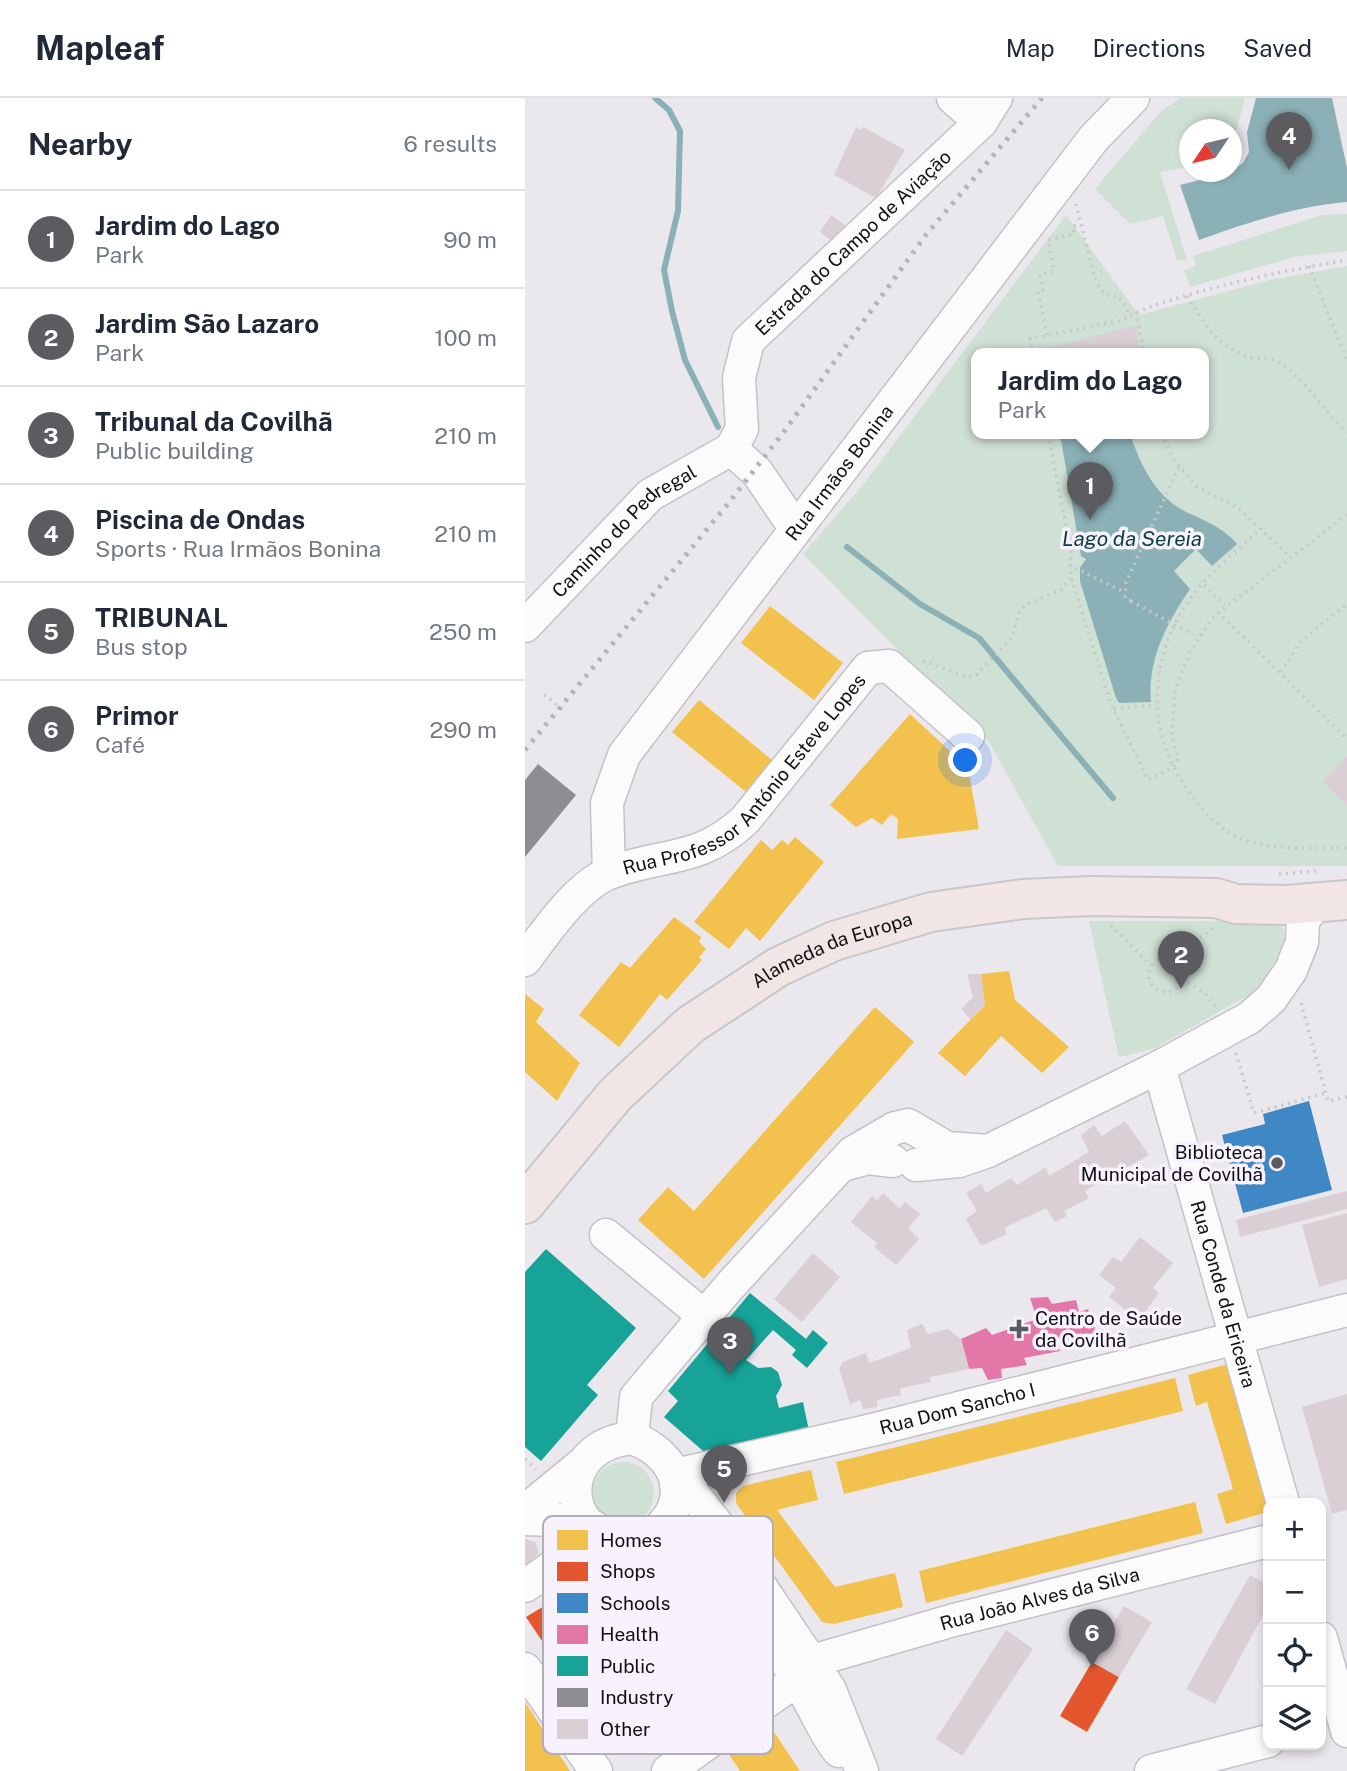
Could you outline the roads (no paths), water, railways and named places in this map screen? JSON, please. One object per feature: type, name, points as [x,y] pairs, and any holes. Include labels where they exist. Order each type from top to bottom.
[{"type":"main road","name":"Alameda da Europa","points":[[1222,908],[1235,894],[1328,898]]},
{"type":"main road","name":"Alameda da Europa","points":[[525,1204],[615,1095],[690,1025],[778,967],[834,941],[931,912],[1023,899],[1092,896],[1222,908],[1236,904],[1328,898]]},
{"type":"street","points":[[953,98],[989,110]]},
{"type":"street","name":"Rua Irmãos Bonina","points":[[609,873],[607,803],[624,755],[819,495],[1094,138],[1133,98]]},
{"type":"street","name":"Estrada do Campo de Aviação","points":[[731,449],[742,429],[739,378],[748,341],[989,110]]},
{"type":"street","points":[[731,449],[757,471],[795,528]]},
{"type":"street","name":"Caminho do Pedregal","points":[[525,626],[650,495],[731,449]]},
{"type":"street","points":[[757,471],[819,495]]},
{"type":"street","name":"Rua Professor António Esteve Lopes","points":[[525,960],[566,907],[609,873],[698,851],[724,840],[745,820],[868,668],[889,666],[968,736]]},
{"type":"street","points":[[1302,942],[1296,918],[1328,898]]},
{"type":"street","points":[[632,1438],[636,1397],[835,1169],[907,1147],[988,1151],[1159,1067],[1249,1018],[1271,999],[1290,970],[1302,942],[1317,931],[1328,898]]},
{"type":"street","name":"Rua Conde da Ericeira","points":[[1159,1067],[1282,1498]]},
{"type":"street","points":[[606,1236],[704,1316]]},
{"type":"street","name":"Rua Dom Sancho I","points":[[676,1480],[1238,1340],[1347,1310]]},
{"type":"street","points":[[525,1511],[582,1464],[594,1449],[612,1440],[632,1438],[651,1445],[666,1458],[676,1480],[677,1495],[668,1516]]},
{"type":"street","points":[[582,1464],[576,1483],[577,1503],[588,1516]]},
{"type":"street","points":[[676,1480],[695,1496],[711,1516]]},
{"type":"street","points":[[525,1519],[543,1521]]},
{"type":"street","name":"Rua João Alves da Silva","points":[[773,1693],[804,1670],[954,1619],[1263,1542]]},
{"type":"street","points":[[525,1586],[543,1573]]},
{"type":"street","points":[[773,1616],[804,1670],[833,1744],[856,1771]]},
{"type":"street","points":[[773,1636],[804,1670],[830,1690],[862,1771]]},
{"type":"street","points":[[1326,1666],[1337,1727]]},
{"type":"street","points":[[525,1669],[543,1695]]},
{"type":"street","points":[[1151,1771],[1263,1742]]},
{"type":"street","points":[[584,1754],[596,1771]]},
{"type":"street","name":"Rua João Alves da Silva","points":[[668,1771],[691,1754]]},
{"type":"water","points":[[1256,98],[1332,98],[1347,168],[1347,202],[1290,211],[1199,240],[1180,185],[1192,182],[1242,182],[1242,164],[1249,152],[1247,132]]},
{"type":"water","name":"Lago da Sereia","points":[[1061,439],[1132,439],[1144,469],[1166,498],[1186,512],[1220,529],[1237,544],[1212,566],[1196,549],[1174,571],[1190,589],[1160,642],[1152,671],[1151,702],[1119,703],[1116,698],[1080,581],[1080,568],[1086,559],[1081,556]]},
{"type":"waterway","points":[[655,98],[669,110],[680,131],[678,211],[664,270],[685,360],[718,427]]},
{"type":"waterway","points":[[847,547],[920,604],[979,638],[1113,798]]},
{"type":"railway","points":[[525,750],[727,505],[783,433],[925,236],[1042,98]]},
{"type":"place","name":"Piscina de Ondas","points":[[1289,170]]},
{"type":"place","name":"Jardim do Lago","points":[[1090,520]]},
{"type":"place","name":"Jardim São Lazaro","points":[[1181,989]]},
{"type":"place","name":"Biblioteca Municipal de Covilhã","points":[[1277,1163]]},
{"type":"place","name":"Centro de Saúde da Covilhã","points":[[1019,1329]]},
{"type":"place","name":"Tribunal da Covilhã","points":[[730,1375]]},
{"type":"place","name":"TRIBUNAL","points":[[724,1503]]},
{"type":"place","name":"Primor","points":[[1092,1667]]}]
